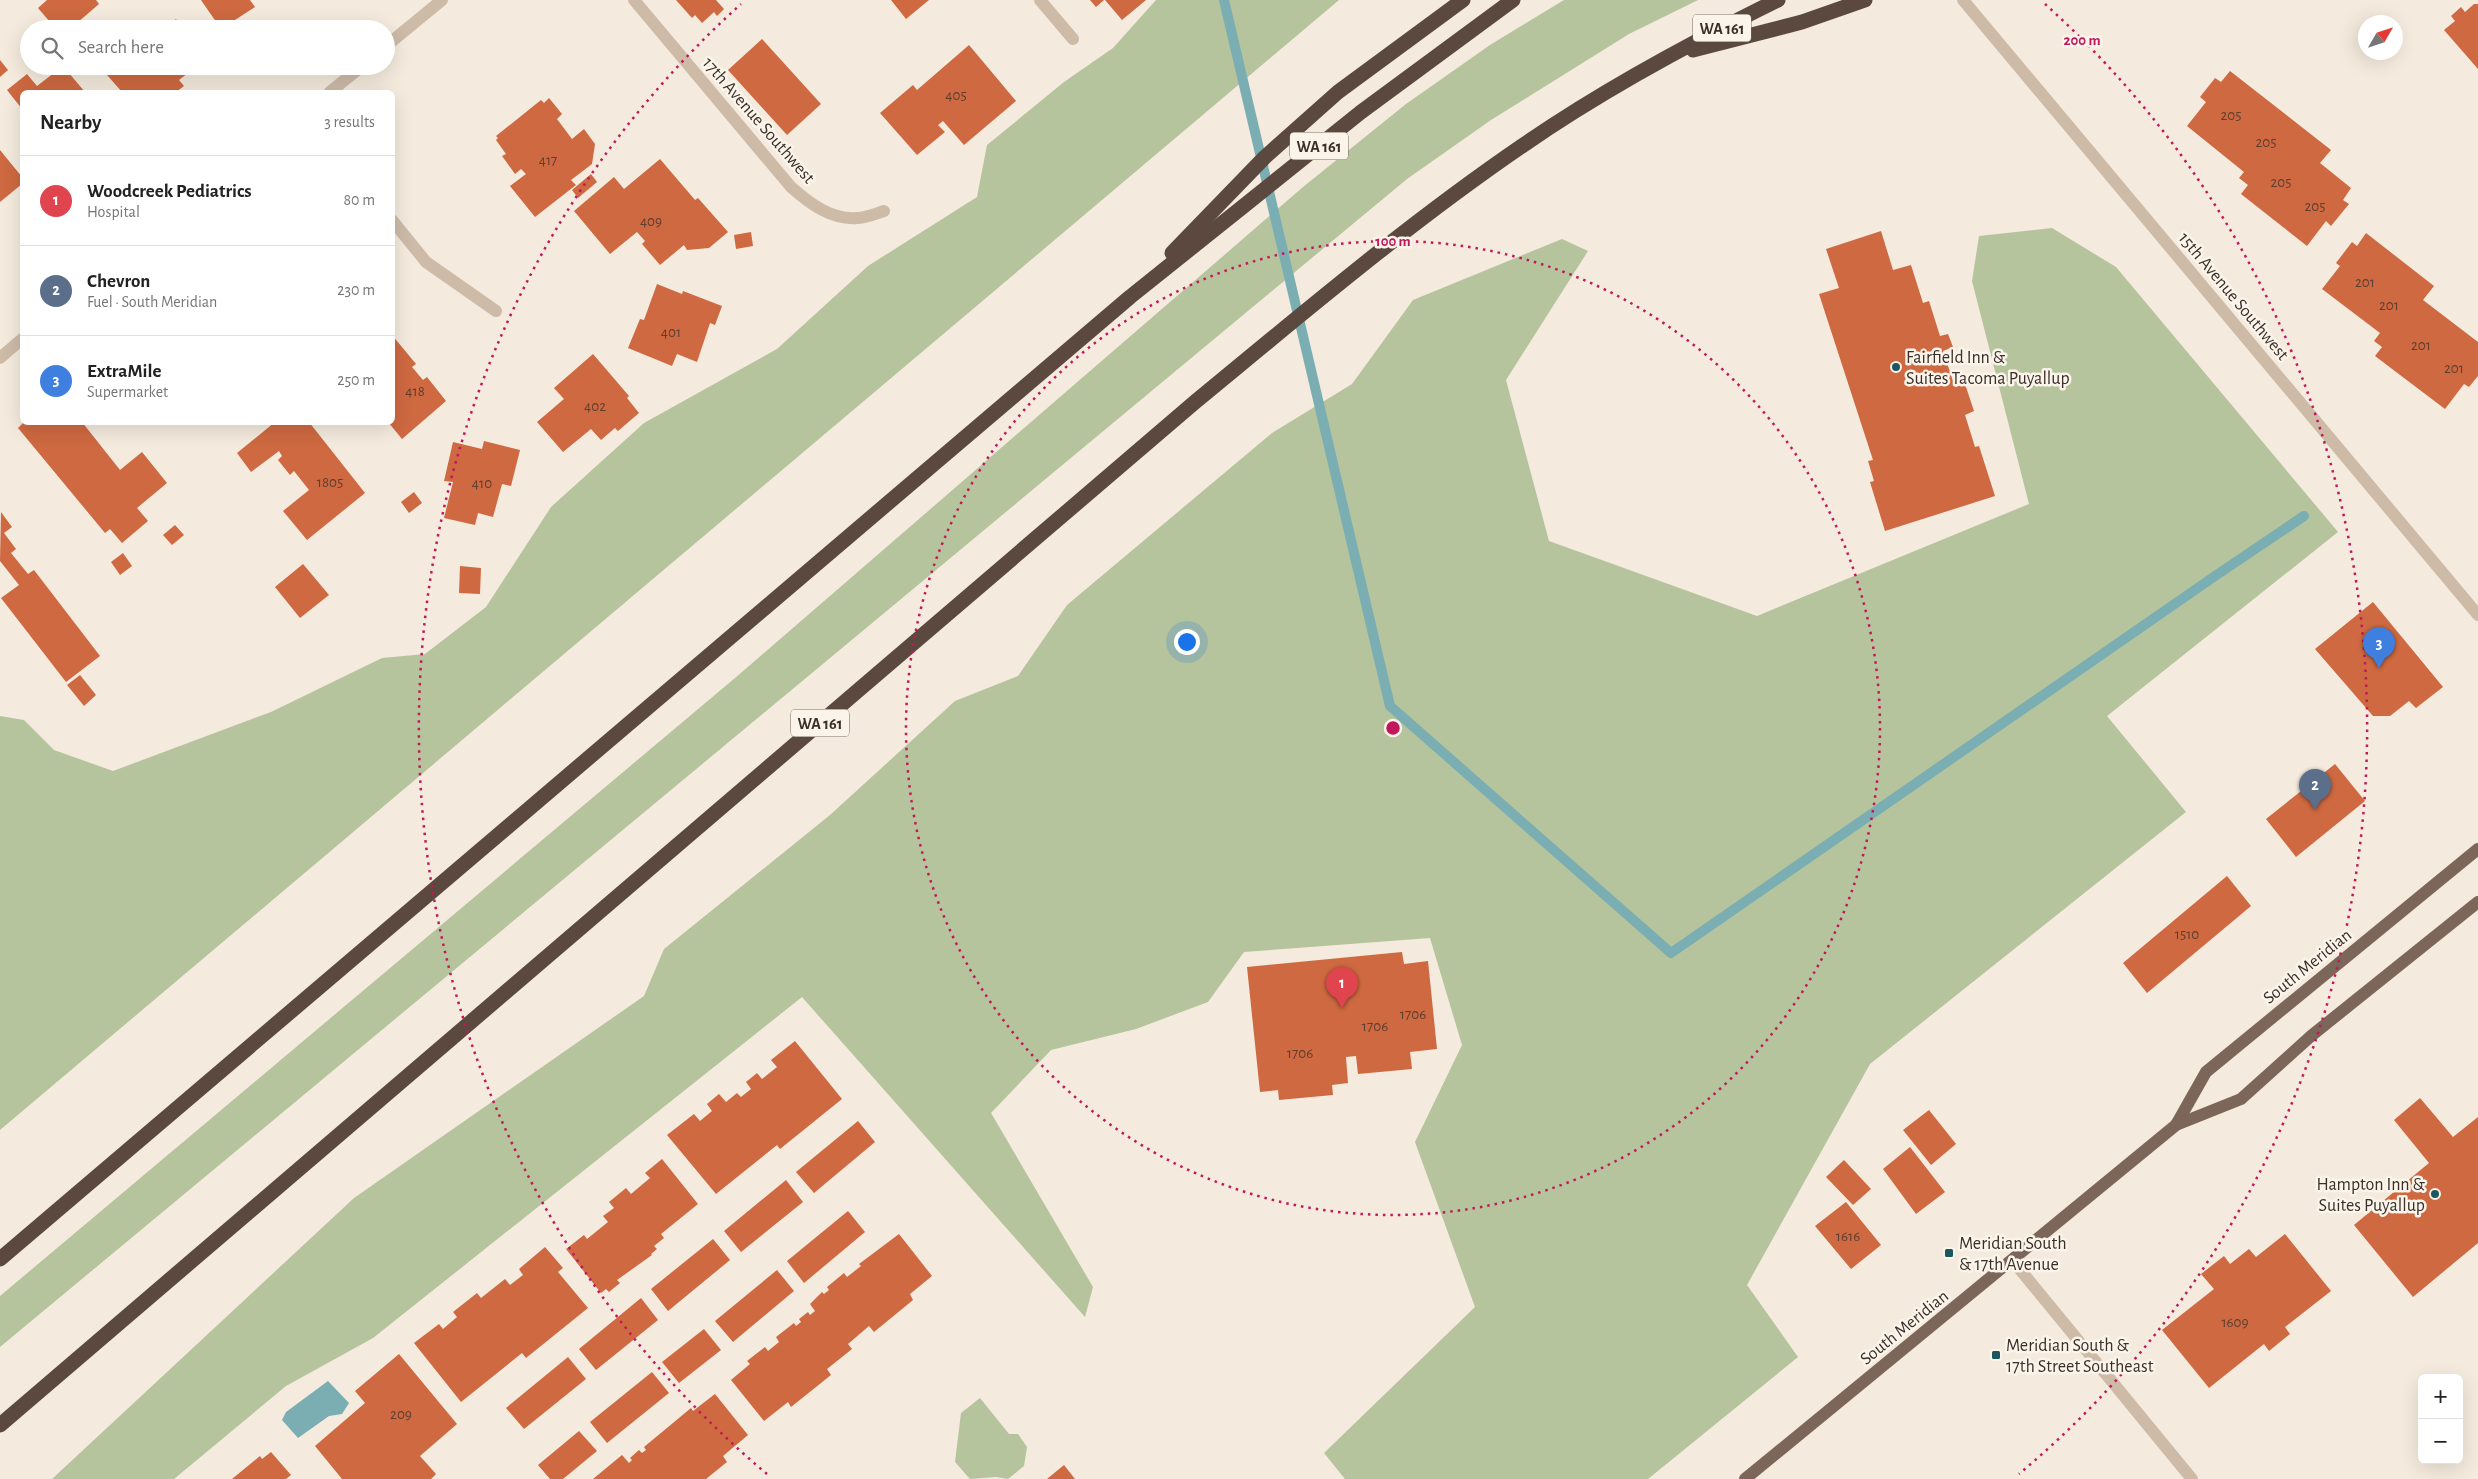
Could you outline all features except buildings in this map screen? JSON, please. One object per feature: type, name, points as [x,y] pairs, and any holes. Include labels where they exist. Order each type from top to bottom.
[{"type":"highway","points":[[1130,297],[1265,157],[1338,92],[1463,0]]},
{"type":"highway","name":"WA 161","points":[[0,1259],[1130,297],[1361,112],[1513,0]]},
{"type":"highway","name":"WA 161","points":[[0,1425],[1180,414],[1291,323],[1409,229],[1523,145],[1667,56],[1778,0]]},
{"type":"highway","points":[[1667,56],[1802,22],[1866,0]]},
{"type":"main road","name":"South Meridian","points":[[2176,1125],[2206,1072],[2478,849]]},
{"type":"main road","name":"South Meridian","points":[[1745,1479],[2176,1125],[2241,1099],[2311,1036],[2478,902]]},
{"type":"street","points":[[395,39],[442,0]]},
{"type":"street","name":"17th Avenue Southwest","points":[[634,0],[791,187],[808,202],[830,214],[857,218],[884,212]]},
{"type":"street","points":[[1040,0],[1073,39]]},
{"type":"street","name":"15th Avenue Southwest","points":[[1963,0],[2478,615]]},
{"type":"street","points":[[332,90],[351,75]]},
{"type":"street","points":[[395,224],[426,262],[496,311]]},
{"type":"street","points":[[0,358],[20,342]]},
{"type":"street","points":[[2012,1261],[2192,1479]]},
{"type":"green space","points":[[1156,0],[1339,0],[0,1130],[0,716],[24,720],[54,750],[113,771],[271,712],[382,658],[425,654],[486,607],[551,507],[644,423],[777,349],[868,266],[977,197],[987,145],[1064,82],[1113,48]]},
{"type":"green space","points":[[1564,0],[1698,0],[1629,34],[1491,120],[1407,179],[0,1347],[0,1296],[735,678],[1303,187],[1406,104],[1490,45]]},
{"type":"green space","points":[[2052,228],[2116,267],[2338,532],[2107,716],[2186,812],[1870,1064],[1747,1285],[1798,1357],[1648,1479],[1345,1479],[1324,1453],[1475,1307],[1415,1142],[1462,1045],[1430,938],[1244,952],[1208,1002],[1136,1029],[1051,1050],[991,1113],[1093,1287],[1085,1317],[802,997],[373,1338],[286,1386],[174,1479],[52,1479],[354,1198],[644,996],[664,949],[830,815],[955,701],[1018,676],[1067,605],[1272,433],[1352,384],[1413,300],[1562,239],[1588,251],[1506,380],[1549,541],[1757,616],[2029,504],[1972,281],[1979,236]]},
{"type":"green space","points":[[980,1398],[1009,1434],[1018,1434],[1027,1447],[1024,1466],[1008,1479],[996,1477],[970,1479],[955,1462],[961,1413]]},
{"type":"water","points":[[328,1381],[349,1403],[342,1414],[329,1416],[298,1438],[282,1420],[286,1412]]},
{"type":"waterway","points":[[1224,0],[1390,706],[1671,953],[2304,516]]},
{"type":"place","name":"Fairfield Inn & Suites Tacoma Puyallup","points":[[1896,367]]},
{"type":"place","name":"ExtraMile","points":[[2379,668]]},
{"type":"place","name":"Chevron","points":[[2315,810]]},
{"type":"place","name":"Woodcreek Pediatrics","points":[[1342,1008]]},
{"type":"place","name":"Hampton Inn & Suites Puyallup","points":[[2435,1194]]},
{"type":"place","name":"Meridian South & 17th Avenue","points":[[1949,1253]]},
{"type":"place","name":"Meridian South & 17th Street Southeast","points":[[1996,1355]]}]
